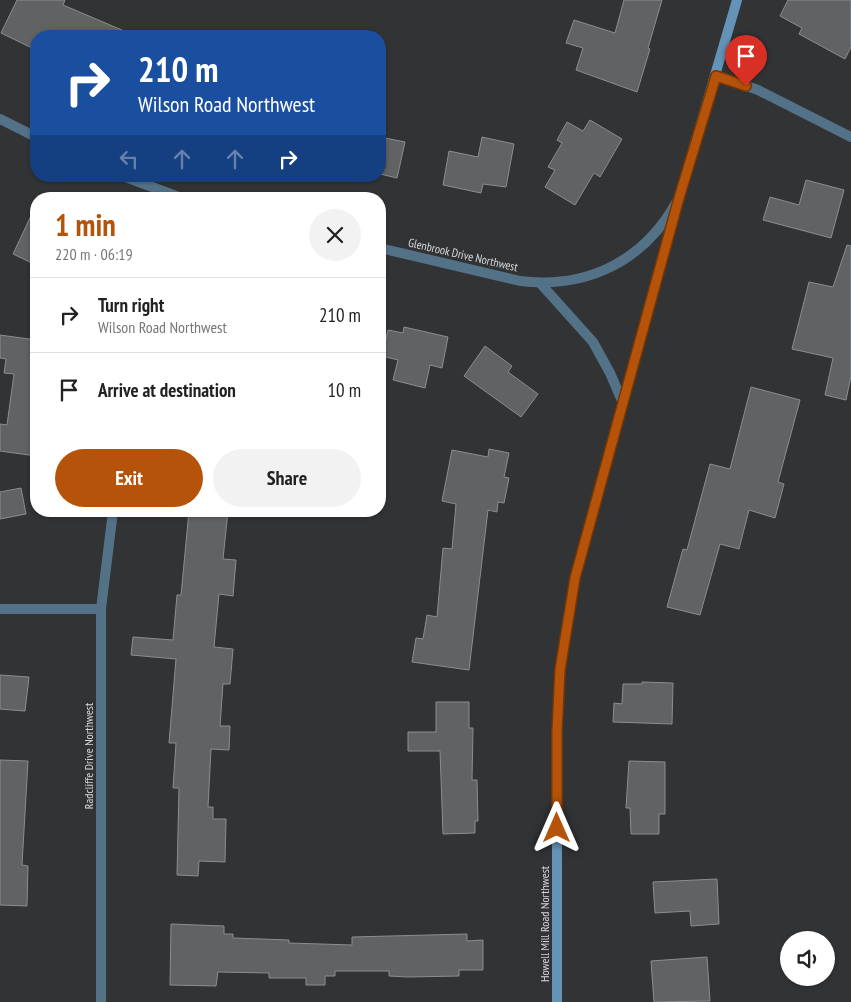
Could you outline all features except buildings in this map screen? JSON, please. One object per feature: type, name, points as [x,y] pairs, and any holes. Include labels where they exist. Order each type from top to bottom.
[{"type":"main road","name":"Howell Mill Road Northwest","points":[[557,1002],[557,731],[560,670],[575,578],[679,198],[737,0]]},
{"type":"street","points":[[716,76],[758,90],[851,137]]},
{"type":"street","points":[[0,119],[30,134]]},
{"type":"street","points":[[135,182],[155,192]]},
{"type":"street","name":"Glenbrook Drive Northwest","points":[[386,249],[520,281],[540,283],[581,279],[618,264],[649,241],[669,215],[679,198]]},
{"type":"street","points":[[540,283],[593,342],[610,373],[622,403]]},
{"type":"street","name":"Radcliffe Drive Northwest","points":[[101,1002],[101,609],[112,517]]},
{"type":"street","points":[[0,609],[101,609]]},
{"type":"route","points":[[557,828],[557,731],[560,670],[575,578],[679,198],[716,76],[746,86]]}]
